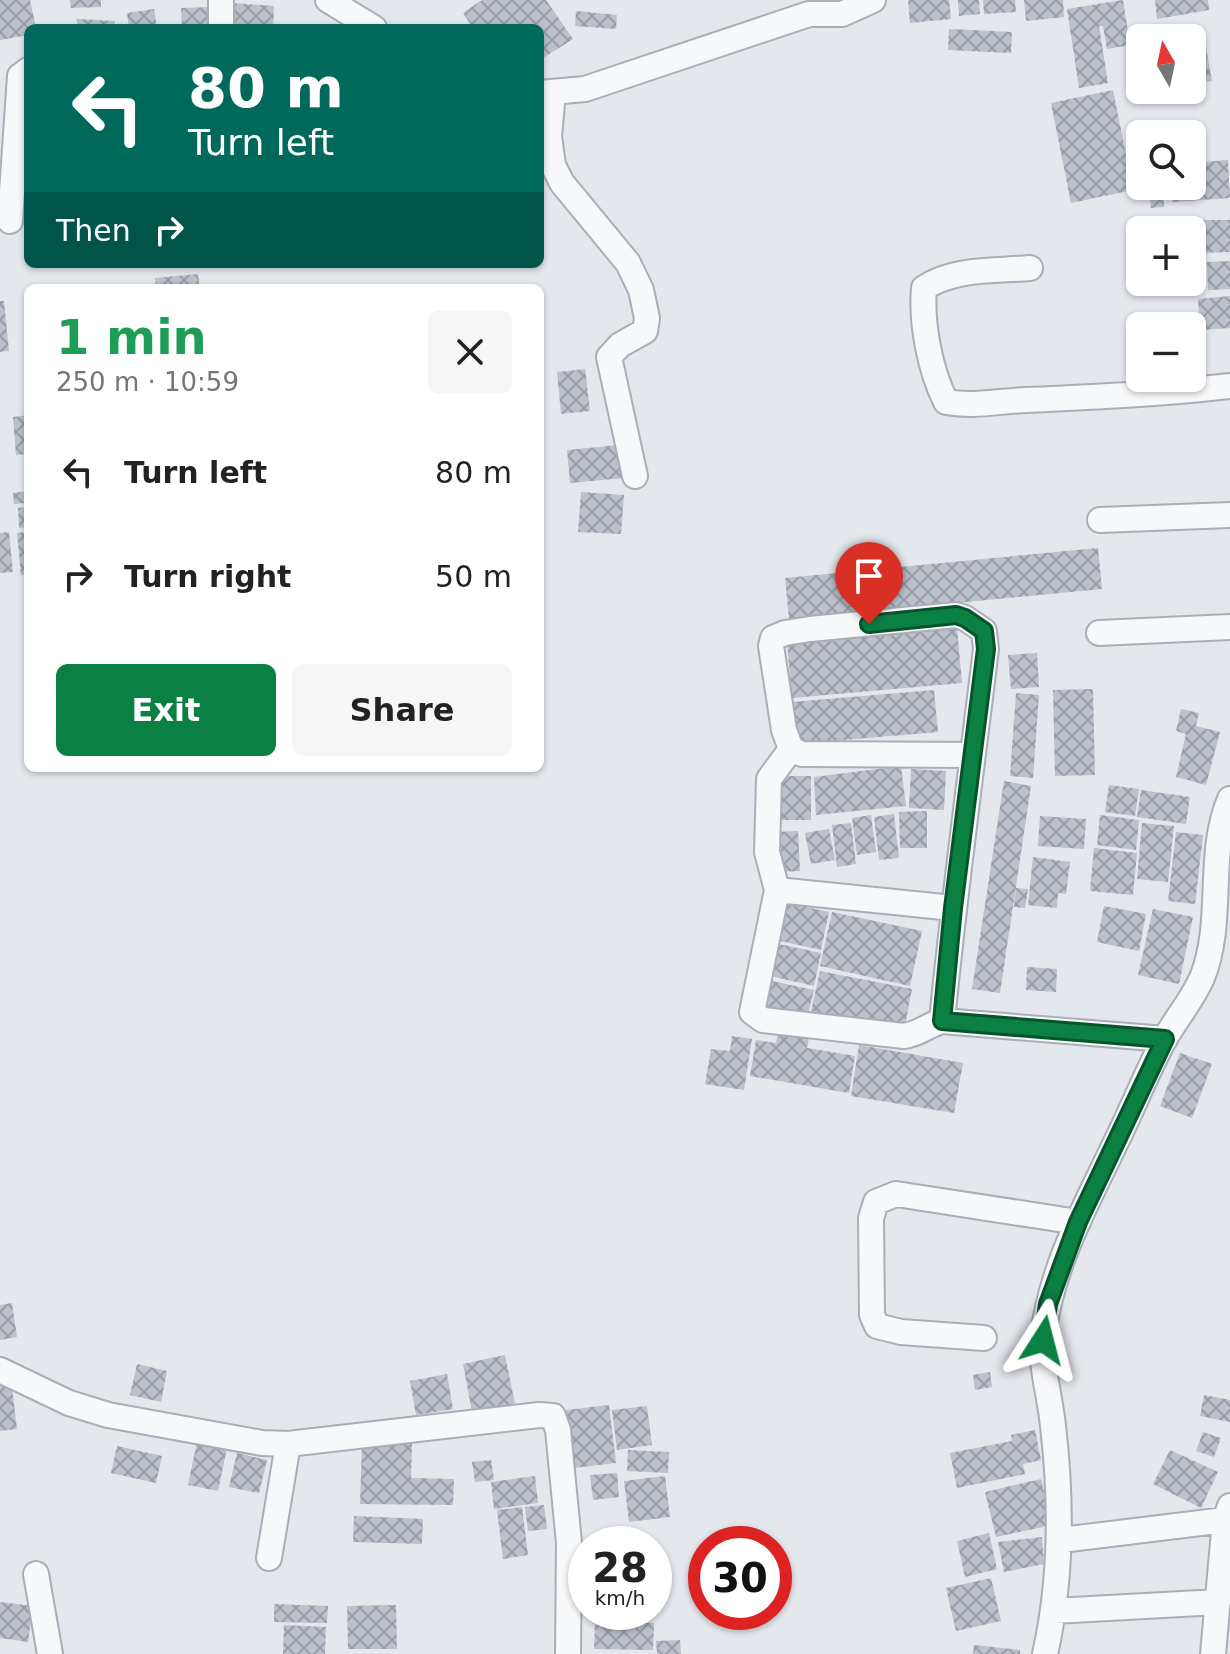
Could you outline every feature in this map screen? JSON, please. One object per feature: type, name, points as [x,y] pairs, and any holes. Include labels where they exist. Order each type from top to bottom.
[{"type":"street","points":[[221,0],[221,24]]},
{"type":"street","points":[[328,0],[367,24]]},
{"type":"street","points":[[635,476],[609,357],[620,345],[645,331],[647,318],[641,290],[628,263],[562,183],[553,165],[546,93],[585,89],[809,14],[842,14],[873,0]]},
{"type":"street","points":[[13,222],[20,76],[24,73]]},
{"type":"street","points":[[1030,268],[959,274],[938,278],[924,288],[924,331],[938,386],[946,402],[967,406],[1165,394],[1230,386]]},
{"type":"street","points":[[1100,520],[1230,515]]},
{"type":"street","points":[[942,1021],[986,649],[984,631],[956,615],[810,629],[773,638],[771,646],[784,730],[791,749],[802,754],[973,755]]},
{"type":"street","points":[[1099,633],[1230,627]]},
{"type":"street","points":[[791,749],[769,779],[767,852],[777,890],[752,1012],[763,1020],[904,1036],[915,1035],[942,1021],[1165,1039]]},
{"type":"street","points":[[1045,1654],[1054,1611],[1061,1540],[1053,1424],[1044,1381],[1043,1340],[1048,1304],[1078,1222],[1165,1039],[1202,977],[1223,905],[1220,839],[1230,799]]},
{"type":"street","points":[[777,890],[953,908]]},
{"type":"street","points":[[984,1338],[901,1332],[877,1326],[872,1315],[871,1218],[876,1202],[896,1194],[1078,1222]]},
{"type":"street","points":[[0,1370],[69,1403],[108,1415],[262,1443],[288,1444],[539,1415],[553,1416],[558,1430],[569,1543],[568,1654]]},
{"type":"street","points":[[269,1558],[288,1444]]},
{"type":"street","points":[[1061,1540],[1228,1512],[1213,1654]]},
{"type":"street","points":[[36,1574],[50,1654]]},
{"type":"street","points":[[1054,1611],[1218,1602]]},
{"type":"building","points":[[0,0],[30,0],[35,24],[24,24],[24,36],[0,40]]},
{"type":"building","points":[[70,0],[101,0],[101,7],[71,8]]},
{"type":"building","points":[[482,0],[546,0],[573,39],[544,57],[544,24],[470,24],[463,13]]},
{"type":"building","points":[[908,0],[949,0],[951,19],[910,23]]},
{"type":"building","points":[[958,0],[979,0],[980,14],[959,16]]},
{"type":"building","points":[[983,0],[1015,0],[1016,12],[984,14]]},
{"type":"building","points":[[1024,0],[1063,0],[1064,17],[1026,21]]},
{"type":"building","points":[[1123,0],[1126,46],[1107,49],[1103,26],[1099,26],[1108,83],[1079,88],[1067,9]]},
{"type":"building","points":[[1155,0],[1208,0],[1209,10],[1157,19]]},
{"type":"building","points":[[231,3],[274,6],[273,24],[230,24]]},
{"type":"building","points":[[215,7],[216,24],[182,24],[181,8]]},
{"type":"building","points":[[154,9],[156,24],[128,24],[127,13]]},
{"type":"building","points":[[576,11],[617,15],[616,29],[575,26]]},
{"type":"building","points":[[77,19],[115,21],[115,24],[77,24]]},
{"type":"building","points":[[949,29],[1012,32],[1011,53],[948,50]]},
{"type":"building","points":[[1206,48],[1212,81],[1206,82]]},
{"type":"building","points":[[1113,90],[1126,155],[1126,191],[1071,203],[1051,103]]},
{"type":"building","points":[[1228,160],[1230,198],[1206,200],[1206,162]]},
{"type":"building","points":[[1150,200],[1164,200],[1164,207],[1151,208]]},
{"type":"building","points":[[1206,220],[1230,220],[1230,252],[1206,253]]},
{"type":"building","points":[[1230,261],[1230,289],[1208,290],[1207,262]]},
{"type":"building","points":[[198,274],[199,284],[156,284],[155,278]]},
{"type":"building","points":[[1230,296],[1230,328],[1206,330],[1206,312],[1199,312],[1198,299]]},
{"type":"building","points":[[0,301],[4,301],[9,351],[0,352]]},
{"type":"building","points":[[585,369],[590,411],[561,414],[557,372]]},
{"type":"building","points":[[24,416],[24,454],[16,455],[13,417]]},
{"type":"building","points":[[619,445],[623,478],[570,483],[567,450]]},
{"type":"building","points":[[24,492],[24,503],[14,504],[13,493]]},
{"type":"building","points":[[581,492],[624,495],[621,534],[578,532]]},
{"type":"building","points":[[24,507],[24,527],[19,528],[18,508]]},
{"type":"building","points":[[9,532],[13,572],[0,573],[0,533]]},
{"type":"building","points":[[24,532],[24,575],[21,575],[17,533]]},
{"type":"building","points":[[1098,548],[1102,589],[789,619],[785,578]]},
{"type":"building","points":[[957,628],[962,683],[792,698],[787,642]]},
{"type":"building","points":[[1037,653],[1039,687],[1011,689],[1008,655]]},
{"type":"building","points":[[1093,689],[1095,775],[1055,776],[1053,690]]},
{"type":"building","points":[[934,690],[938,732],[796,744],[792,702]]},
{"type":"building","points":[[1016,693],[1039,695],[1033,778],[1010,776]]},
{"type":"building","points":[[1181,709],[1199,713],[1196,726],[1220,732],[1206,785],[1176,777],[1186,734],[1176,731]]},
{"type":"building","points":[[901,766],[906,806],[816,815],[814,777]]},
{"type":"building","points":[[911,769],[946,771],[944,810],[909,808]]},
{"type":"building","points":[[781,776],[811,776],[811,820],[781,820]]},
{"type":"building","points":[[1004,781],[1031,786],[1000,993],[972,989]]},
{"type":"building","points":[[1109,785],[1139,789],[1135,816],[1105,812]]},
{"type":"building","points":[[1141,790],[1190,797],[1186,824],[1137,817]]},
{"type":"building","points":[[927,811],[927,848],[900,848],[899,812]]},
{"type":"building","points":[[894,814],[899,858],[879,860],[874,817]]},
{"type":"building","points":[[871,815],[876,852],[857,855],[852,818]]},
{"type":"building","points":[[1100,815],[1139,820],[1136,850],[1097,845]]},
{"type":"building","points":[[1040,816],[1086,819],[1084,849],[1038,846]]},
{"type":"building","points":[[851,823],[856,864],[837,867],[832,825]]},
{"type":"building","points":[[1142,823],[1174,826],[1168,882],[1137,879]]},
{"type":"building","points":[[829,829],[835,860],[811,864],[805,833]]},
{"type":"building","points":[[798,831],[800,871],[778,872],[776,832]]},
{"type":"building","points":[[1176,832],[1203,835],[1195,904],[1168,901]]},
{"type":"building","points":[[1094,848],[1137,853],[1133,895],[1090,891]]},
{"type":"building","points":[[1033,857],[1070,862],[1066,894],[1058,893],[1057,908],[1028,905]]},
{"type":"building","points":[[1016,888],[1028,889],[1025,908],[1014,907]]},
{"type":"building","points":[[784,902],[829,912],[821,950],[776,940]]},
{"type":"building","points":[[1104,906],[1146,914],[1139,951],[1097,942]]},
{"type":"building","points":[[1153,909],[1193,917],[1179,984],[1138,975]]},
{"type":"building","points":[[832,912],[922,931],[910,986],[820,966]]},
{"type":"building","points":[[774,943],[821,953],[814,986],[766,975]]},
{"type":"building","points":[[1027,967],[1057,969],[1056,992],[1026,990]]},
{"type":"building","points":[[820,971],[912,989],[904,1030],[811,1011]]},
{"type":"building","points":[[772,981],[814,990],[807,1018],[765,1009]]},
{"type":"building","points":[[779,1027],[810,1033],[807,1048],[855,1056],[849,1093],[750,1076],[756,1040],[776,1043]]},
{"type":"building","points":[[732,1036],[752,1039],[744,1090],[705,1084],[711,1049],[730,1051]]},
{"type":"building","points":[[859,1045],[963,1063],[954,1113],[851,1096]]},
{"type":"building","points":[[1180,1053],[1212,1064],[1192,1118],[1160,1106]]},
{"type":"building","points":[[12,1303],[17,1337],[0,1340],[0,1305]]},
{"type":"building","points":[[505,1355],[515,1404],[472,1412],[463,1364]]},
{"type":"building","points":[[137,1364],[167,1371],[161,1402],[130,1395]]},
{"type":"building","points":[[990,1372],[992,1387],[975,1390],[973,1375]]},
{"type":"building","points":[[447,1374],[453,1409],[416,1415],[410,1381]]},
{"type":"building","points":[[11,1379],[17,1429],[0,1431],[0,1381]]},
{"type":"building","points":[[1204,1395],[1230,1400],[1230,1422],[1200,1416]]},
{"type":"building","points":[[609,1405],[616,1463],[573,1468],[566,1410]]},
{"type":"building","points":[[647,1406],[652,1445],[617,1450],[612,1410]]},
{"type":"building","points":[[1035,1430],[1041,1460],[1023,1464],[1025,1474],[957,1488],[950,1453],[1012,1441],[1011,1435]]},
{"type":"building","points":[[1203,1432],[1221,1438],[1214,1457],[1196,1451]]},
{"type":"building","points":[[197,1442],[227,1448],[218,1491],[188,1485]]},
{"type":"building","points":[[362,1443],[412,1444],[411,1478],[454,1479],[453,1505],[360,1504]]},
{"type":"building","points":[[117,1446],[162,1456],[156,1483],[111,1473]]},
{"type":"building","points":[[628,1450],[669,1452],[668,1473],[627,1471]]},
{"type":"building","points":[[1170,1450],[1218,1472],[1201,1508],[1153,1484]]},
{"type":"building","points":[[237,1453],[267,1460],[259,1493],[229,1487]]},
{"type":"building","points":[[491,1460],[494,1480],[475,1482],[472,1462]]},
{"type":"building","points":[[617,1473],[619,1497],[593,1500],[590,1475]]},
{"type":"building","points":[[535,1476],[538,1503],[494,1509],[491,1482]]},
{"type":"building","points":[[665,1476],[670,1517],[629,1522],[624,1481]]},
{"type":"building","points":[[1041,1479],[1052,1525],[996,1537],[985,1492]]},
{"type":"building","points":[[544,1505],[547,1529],[528,1531],[525,1507]]},
{"type":"building","points":[[522,1507],[528,1555],[503,1559],[497,1510]]},
{"type":"building","points":[[354,1516],[423,1519],[422,1544],[353,1542]]},
{"type":"building","points":[[989,1533],[997,1569],[965,1577],[957,1541]]},
{"type":"building","points":[[1042,1537],[1044,1564],[1004,1572],[998,1542]]},
{"type":"building","points":[[991,1578],[1001,1621],[956,1631],[946,1588]]},
{"type":"building","points":[[0,1602],[33,1606],[28,1642],[0,1638]]},
{"type":"building","points":[[274,1604],[328,1606],[327,1623],[274,1622]]},
{"type":"building","points":[[396,1605],[397,1649],[348,1649],[347,1606]]},
{"type":"building","points":[[284,1625],[326,1627],[325,1654],[283,1654]]},
{"type":"building","points":[[595,1630],[654,1630],[653,1650],[594,1649]]},
{"type":"building","points":[[680,1640],[681,1654],[657,1654],[656,1641]]},
{"type":"building","points":[[974,1645],[1020,1650],[1020,1654],[973,1654]]},
{"type":"route","points":[[869,624],[956,615],[984,631],[986,649],[942,1021],[1165,1039],[1060,1266],[1048,1304],[1043,1340]]}]
